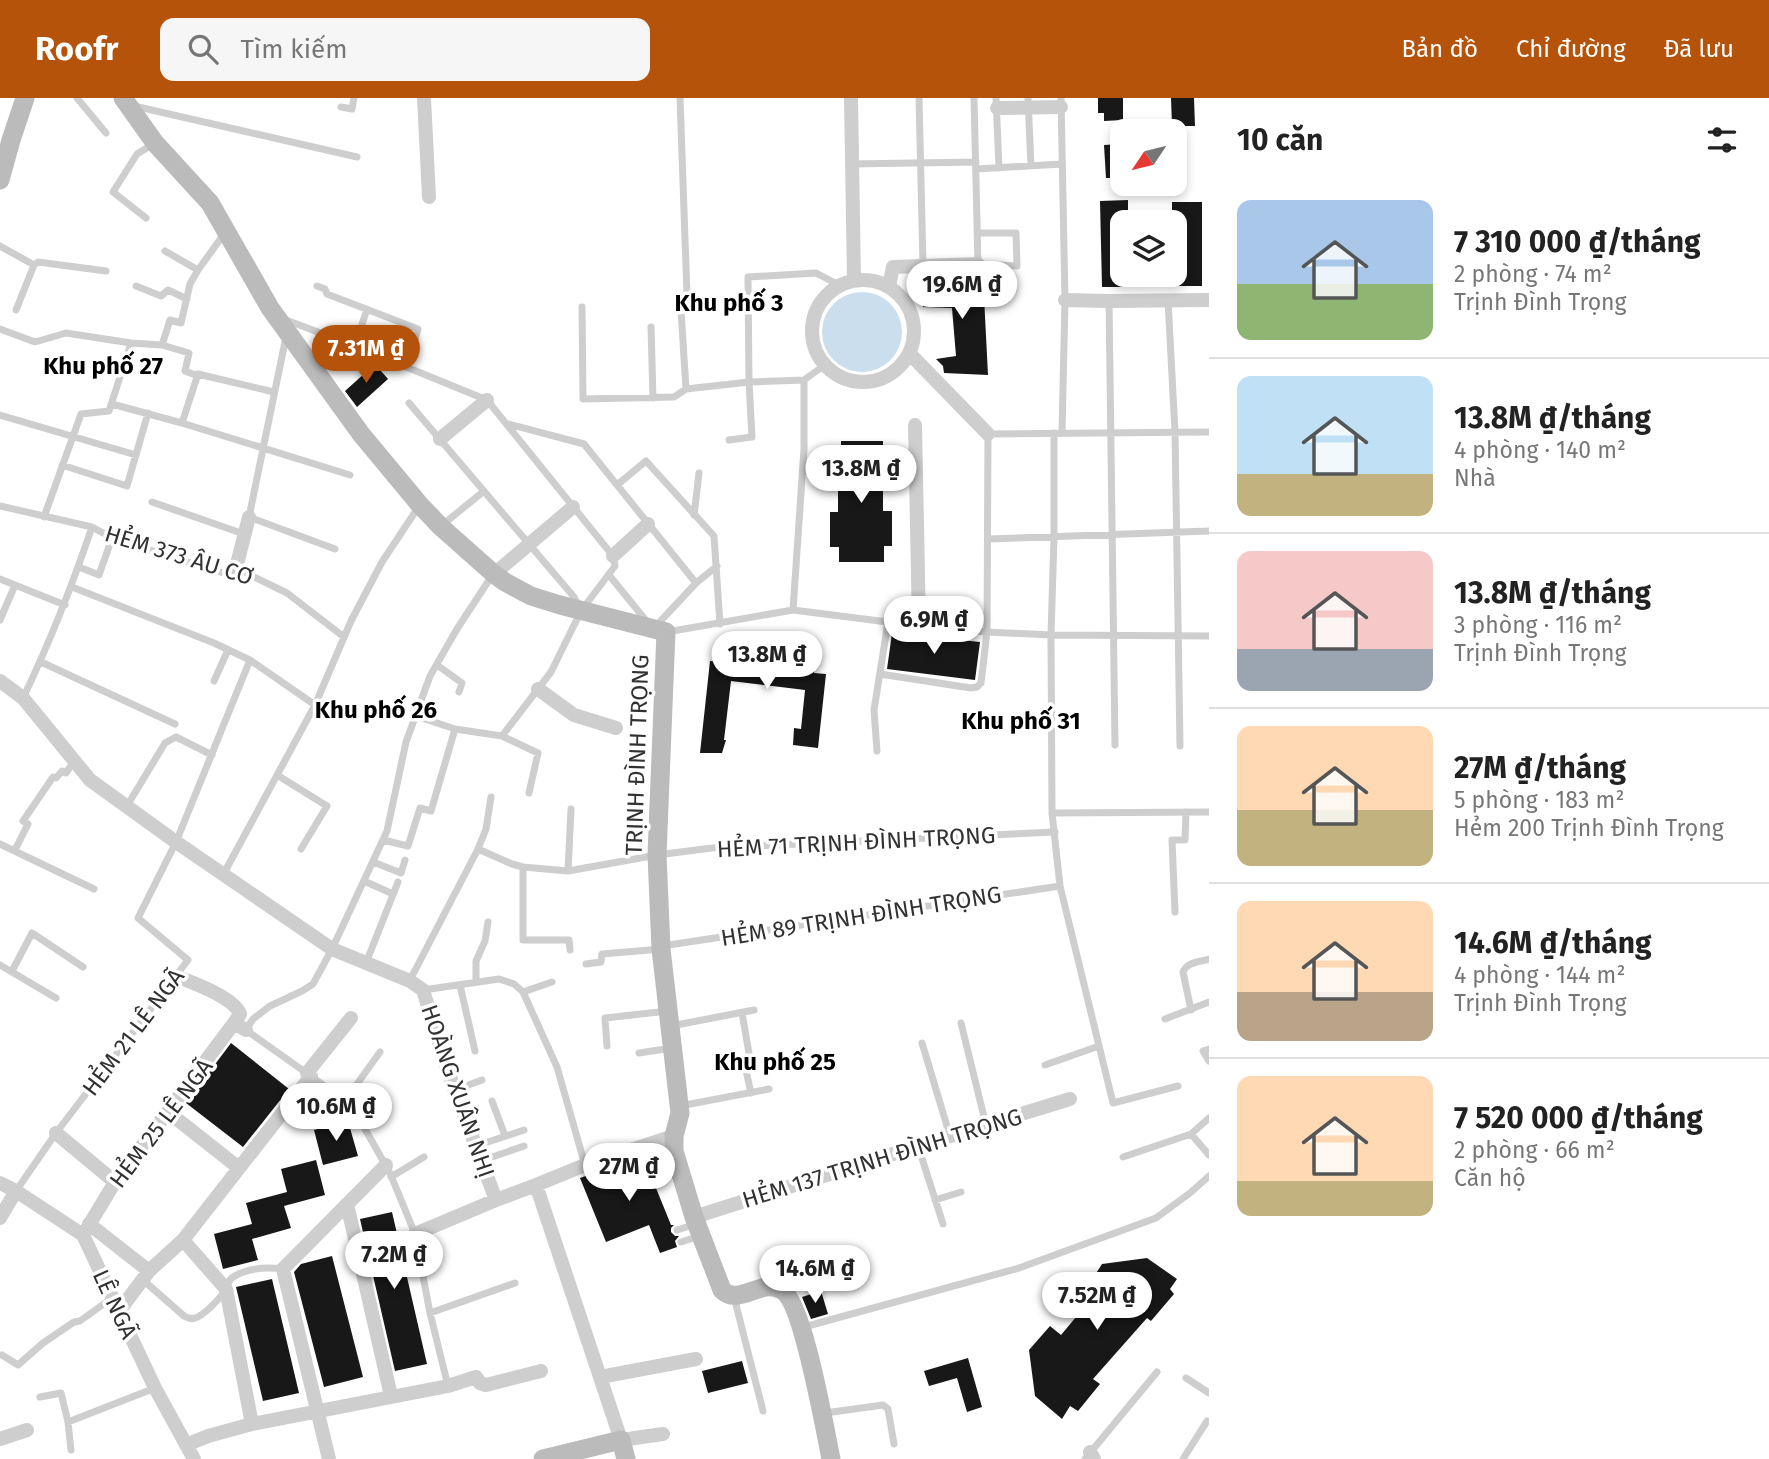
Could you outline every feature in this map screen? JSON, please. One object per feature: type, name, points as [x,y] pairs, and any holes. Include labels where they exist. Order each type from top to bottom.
[{"type":"street","points":[[0,180],[5,138],[25,98]]},
{"type":"street","points":[[424,98],[429,197]]},
{"type":"street","points":[[851,98],[853,280]]},
{"type":"street","name":"TRỊNH ĐÌNH TRỌNG","points":[[125,101],[155,143],[210,204],[275,316],[347,405],[361,435],[441,527],[494,574],[531,596],[660,631],[657,855],[661,948],[680,1113],[674,1136],[674,1151],[697,1226],[722,1290],[727,1295],[734,1296]]},
{"type":"street","points":[[997,103],[1061,102]]},
{"type":"street","points":[[889,286],[892,267],[978,264]]},
{"type":"street","points":[[853,280],[878,281],[889,286],[901,296],[914,323],[914,339],[902,364],[893,373],[870,382],[845,379],[834,373],[816,352],[812,337],[812,321],[817,306],[839,285],[853,280]]},
{"type":"street","points":[[1065,300],[1209,300]]},
{"type":"street","points":[[909,353],[988,434]]},
{"type":"street","points":[[440,439],[487,400]]},
{"type":"street","points":[[915,425],[919,626]]},
{"type":"street","points":[[494,574],[573,507]]},
{"type":"street","points":[[236,568],[249,517]]},
{"type":"street","points":[[613,556],[648,524]]},
{"type":"street","name":"HOÀNG XUÂN NHỊ","points":[[0,681],[23,698],[90,779],[176,842],[332,949],[410,981],[423,990],[455,1090],[496,1200],[586,1165],[674,1136]]},
{"type":"street","points":[[538,689],[574,715],[616,728]]},
{"type":"street","points":[[176,976],[208,989],[238,1007],[240,1026]]},
{"type":"street","points":[[115,1304],[183,1240],[351,1018]]},
{"type":"street","name":"HẺM 25 LÊ NGÃ","points":[[86,1230],[115,1182],[168,1112],[240,1026]]},
{"type":"street","name":"HẺM 137 TRỊNH ĐÌNH TRỌNG","points":[[697,1226],[918,1146],[1070,1099]]},
{"type":"street","points":[[168,1112],[239,1168]]},
{"type":"street","points":[[56,1133],[115,1182]]},
{"type":"street","points":[[329,1459],[283,1269],[347,1204],[388,1171]]},
{"type":"street","points":[[0,1183],[86,1230],[146,1275]]},
{"type":"street","points":[[536,1185],[623,1450]]},
{"type":"street","points":[[0,1218],[16,1191]]},
{"type":"street","points":[[415,1234],[496,1200]]},
{"type":"street","points":[[347,1204],[391,1396]]},
{"type":"street","name":"LÊ NGÃ","points":[[86,1230],[115,1304],[155,1388],[194,1459]]},
{"type":"street","points":[[183,1240],[226,1289],[252,1424]]},
{"type":"street","points":[[734,1296],[765,1286],[782,1289],[792,1300],[802,1327],[831,1459]]},
{"type":"street","points":[[600,1377],[696,1359]]},
{"type":"street","points":[[186,1445],[252,1424],[476,1377],[480,1383],[486,1385],[541,1371]]},
{"type":"street","points":[[0,1439],[27,1430]]},
{"type":"street","points":[[543,1459],[623,1450],[663,1434]]},
{"type":"lane","points":[[77,98],[106,133]]},
{"type":"lane","points":[[341,107],[352,109],[354,98]]},
{"type":"lane","points":[[680,98],[687,295],[681,310],[686,388]]},
{"type":"lane","points":[[919,98],[923,266]]},
{"type":"lane","points":[[974,98],[976,166],[977,233],[978,264],[1017,266],[1016,233],[977,233]]},
{"type":"lane","points":[[125,101],[357,157]]},
{"type":"lane","points":[[1061,102],[1065,300],[1051,635],[1052,813],[1060,886],[1113,1103],[1178,1086]]},
{"type":"lane","points":[[997,103],[999,168]]},
{"type":"lane","points":[[1028,103],[1031,166]]},
{"type":"lane","points":[[146,218],[113,192],[137,154],[155,143]]},
{"type":"lane","points":[[851,164],[921,163],[999,168],[1062,164]]},
{"type":"lane","points":[[162,345],[170,320],[181,323],[190,284],[227,230]]},
{"type":"lane","points":[[0,246],[34,265]]},
{"type":"lane","points":[[165,251],[198,270]]},
{"type":"lane","points":[[16,310],[34,265],[38,262],[106,271]]},
{"type":"lane","points":[[729,440],[752,438],[748,278],[816,273],[839,285]]},
{"type":"lane","points":[[136,286],[161,296],[167,290],[187,299]]},
{"type":"lane","points":[[317,286],[325,289],[327,294],[418,329],[407,367]]},
{"type":"lane","points":[[1168,300],[1175,432],[1180,746]]},
{"type":"lane","points":[[1110,301],[1115,745]]},
{"type":"lane","points":[[582,307],[583,399],[674,397],[686,388],[804,380],[825,365]]},
{"type":"lane","points":[[355,346],[367,309]]},
{"type":"lane","points":[[275,316],[487,400],[613,556],[615,566],[581,611],[551,672],[502,736]]},
{"type":"lane","points":[[651,327],[653,398]]},
{"type":"lane","points":[[0,329],[35,342],[66,333],[162,345],[189,353],[185,371],[274,391]]},
{"type":"lane","points":[[287,332],[249,517],[335,549]]},
{"type":"lane","points":[[44,517],[81,414],[109,411],[131,343]]},
{"type":"lane","points":[[183,423],[198,376]]},
{"type":"lane","points":[[793,610],[804,449],[804,380]]},
{"type":"lane","points":[[410,403],[574,597],[581,611]]},
{"type":"lane","points":[[112,404],[350,475]]},
{"type":"lane","points":[[62,465],[127,486],[148,413]]},
{"type":"lane","points":[[0,415],[136,455]]},
{"type":"lane","points":[[507,424],[584,444],[696,583]]},
{"type":"lane","points":[[880,674],[971,688],[981,683],[987,632],[988,434],[1209,432]]},
{"type":"lane","points":[[617,485],[646,461],[714,536],[720,624]]},
{"type":"lane","points":[[694,515],[699,473]]},
{"type":"lane","points":[[441,527],[484,491]]},
{"type":"lane","points":[[152,502],[245,534]]},
{"type":"lane","points":[[222,875],[315,705],[351,621],[382,562],[420,505]]},
{"type":"lane","name":"HẺM 373 ÂU CƠ","points":[[0,506],[92,527],[113,538],[233,576],[236,568],[286,593],[344,637]]},
{"type":"lane","points":[[23,698],[65,605],[92,527]]},
{"type":"lane","points":[[988,539],[1209,531]]},
{"type":"lane","points":[[79,567],[99,575],[113,538]]},
{"type":"lane","points":[[660,631],[696,583],[717,566]]},
{"type":"lane","points":[[352,1099],[343,1099],[240,1026],[270,1006],[313,984],[387,831],[407,742],[430,676],[457,629],[494,574]]},
{"type":"lane","points":[[610,575],[660,631]]},
{"type":"lane","points":[[0,579],[65,605]]},
{"type":"lane","points":[[0,620],[15,585]]},
{"type":"lane","points":[[72,587],[250,660],[315,705]]},
{"type":"lane","points":[[660,631],[720,624],[793,610],[987,632],[1209,636]]},
{"type":"lane","points":[[877,751],[874,710],[888,622]]},
{"type":"lane","points":[[214,681],[228,650]]},
{"type":"lane","points":[[176,842],[250,660]]},
{"type":"lane","points":[[41,662],[175,724]]},
{"type":"lane","points":[[437,665],[462,683],[459,692]]},
{"type":"lane","points":[[416,716],[455,729],[502,736],[538,753],[529,793]]},
{"type":"lane","points":[[383,840],[408,846],[420,808],[431,811],[455,729]]},
{"type":"lane","points":[[127,806],[165,743],[176,737],[212,755]]},
{"type":"lane","points":[[15,850],[29,824],[23,821],[52,777],[56,778],[62,771],[66,773],[75,761]]},
{"type":"lane","points":[[277,775],[327,806],[301,849]]},
{"type":"lane","points":[[410,981],[478,849],[486,829],[491,797]]},
{"type":"lane","points":[[568,871],[571,810]]},
{"type":"lane","points":[[1175,912],[1172,840],[1185,840],[1186,812]]},
{"type":"lane","points":[[1052,813],[1209,812]]},
{"type":"lane","name":"HẺM 71 TRỊNH ĐÌNH TRỌNG","points":[[478,849],[523,867],[568,871],[712,848],[1055,832]]},
{"type":"lane","name":"HẺM 21 LÊ NGÃ","points":[[16,1191],[56,1133],[188,960],[138,918],[176,842]]},
{"type":"lane","points":[[0,844],[94,889]]},
{"type":"lane","points":[[373,862],[401,873],[405,860]]},
{"type":"lane","points":[[523,867],[523,940],[569,940],[570,950]]},
{"type":"lane","points":[[364,881],[393,894]]},
{"type":"lane","points":[[366,963],[398,882]]},
{"type":"lane","name":"HẺM 89 TRỊNH ĐÌNH TRỌNG","points":[[586,964],[601,962],[602,954],[661,948],[1060,886]]},
{"type":"lane","points":[[476,982],[476,961],[485,941],[488,922]]},
{"type":"lane","points":[[12,971],[32,933],[83,967]]},
{"type":"lane","points":[[1191,1010],[1183,972],[1189,965],[1209,959]]},
{"type":"lane","points":[[0,965],[55,998]]},
{"type":"lane","points":[[423,990],[499,979],[514,984],[523,992],[557,1067],[586,1165]]},
{"type":"lane","points":[[523,992],[552,982]]},
{"type":"lane","points":[[460,985],[475,1051]]},
{"type":"lane","points":[[1165,1019],[1209,1002]]},
{"type":"lane","points":[[607,1045],[605,1018],[669,1019],[754,1010]]},
{"type":"lane","points":[[742,1013],[751,1093]]},
{"type":"lane","points":[[961,1023],[986,1125]]},
{"type":"lane","points":[[922,1043],[950,1136]]},
{"type":"lane","points":[[1045,1065],[1099,1046]]},
{"type":"lane","points":[[639,1053],[673,1047]]},
{"type":"lane","points":[[1209,1049],[1203,1051],[1209,1061]]},
{"type":"lane","points":[[380,1052],[352,1091],[352,1099],[361,1122],[388,1171],[415,1234],[447,1385]]},
{"type":"lane","points":[[455,1090],[482,1080]]},
{"type":"lane","points":[[679,1106],[769,1089]]},
{"type":"lane","points":[[492,1101],[505,1136]]},
{"type":"lane","points":[[1123,1157],[1191,1133],[1209,1118]]},
{"type":"lane","points":[[476,1146],[524,1130]]},
{"type":"lane","points":[[1191,1133],[1209,1155]]},
{"type":"lane","points":[[481,1161],[524,1146]]},
{"type":"lane","points":[[918,1146],[943,1224]]},
{"type":"lane","points":[[388,1171],[424,1157]]},
{"type":"lane","points":[[802,1327],[1020,1268],[1156,1219],[1209,1176]]},
{"type":"lane","points":[[935,1200],[961,1192]]},
{"type":"lane","points":[[677,1230],[697,1226]]},
{"type":"lane","points":[[681,1242],[697,1226]]},
{"type":"lane","points":[[146,1275],[184,1316],[191,1319],[197,1318],[218,1300],[232,1278],[263,1267],[283,1269]]},
{"type":"lane","points":[[430,1313],[515,1283]]},
{"type":"lane","points":[[734,1296],[763,1411]]},
{"type":"lane","points":[[2,1355],[18,1365],[43,1343],[74,1322],[115,1304]]},
{"type":"lane","points":[[1089,1457],[1157,1372]]},
{"type":"lane","points":[[1186,1378],[1209,1394]]},
{"type":"lane","points":[[68,1422],[155,1388]]},
{"type":"lane","points":[[40,1397],[61,1394],[71,1450]]},
{"type":"lane","points":[[821,1413],[883,1405],[887,1409],[894,1444]]},
{"type":"lane","points":[[1183,1459],[1207,1421]]},
{"type":"water","points":[[862,292],[877,295],[890,304],[899,317],[902,332],[899,347],[890,360],[877,369],[862,372],[847,369],[834,360],[825,347],[822,332],[825,317],[834,304],[847,295]]},
{"type":"building","points":[[1098,98],[1123,98],[1123,119],[1104,121],[1104,113],[1098,113]]},
{"type":"building","points":[[1171,98],[1194,98],[1195,126],[1187,126],[1187,119],[1172,119]]},
{"type":"building","points":[[1104,145],[1110,145],[1110,178],[1106,178]]},
{"type":"building","points":[[1128,200],[1128,210],[1110,210],[1110,287],[1102,287],[1100,201]]},
{"type":"building","points":[[1172,202],[1202,202],[1202,286],[1187,286],[1187,210],[1172,210]]},
{"type":"building","points":[[922,277],[983,277],[988,375],[944,373],[943,366],[936,359],[956,356],[952,308],[923,307]]},
{"type":"building","points":[[375,364],[388,379],[357,407],[345,391]]},
{"type":"building","points":[[841,441],[883,441],[883,511],[892,511],[892,546],[884,546],[884,562],[839,562],[839,547],[830,547],[830,512],[838,512]]},
{"type":"building","points":[[892,633],[980,642],[975,680],[887,669]]},
{"type":"building","points":[[780,635],[818,640],[814,673],[826,674],[818,748],[793,745],[794,728],[801,729],[805,690],[731,681],[726,740],[722,753],[700,753],[710,661],[776,668]]},
{"type":"building","points":[[231,1043],[289,1089],[243,1147],[186,1103]]},
{"type":"building","points":[[348,1121],[358,1156],[323,1165],[314,1130]]},
{"type":"building","points":[[643,1156],[671,1225],[674,1225],[671,1232],[679,1236],[675,1241],[677,1247],[660,1253],[649,1225],[606,1242],[580,1178]]},
{"type":"building","points":[[316,1160],[325,1195],[284,1206],[291,1228],[252,1239],[258,1260],[223,1269],[214,1234],[252,1224],[246,1203],[287,1192],[281,1169]]},
{"type":"building","points":[[392,1212],[427,1364],[395,1371],[360,1219]]},
{"type":"building","points":[[332,1256],[363,1377],[324,1387],[294,1272],[301,1264]]},
{"type":"building","points":[[1147,1258],[1177,1279],[1170,1289],[1174,1294],[1151,1321],[1147,1318],[1093,1379],[1100,1384],[1078,1411],[1070,1406],[1062,1419],[1035,1396],[1029,1350],[1050,1326],[1061,1335],[1096,1293],[1088,1286],[1102,1264]]},
{"type":"building","points":[[272,1279],[299,1393],[263,1401],[236,1287]]},
{"type":"building","points":[[821,1291],[828,1314],[811,1319],[802,1297]]},
{"type":"building","points":[[968,1358],[982,1407],[967,1412],[957,1378],[929,1386],[924,1371]]},
{"type":"building","points":[[742,1361],[748,1383],[708,1393],[702,1371]]},
{"type":"district","name":"Khu phố 3","points":[[729,303]]},
{"type":"district","name":"Khu phố 27","points":[[103,366]]},
{"type":"district","name":"Khu phố 26","points":[[376,710]]},
{"type":"district","name":"Khu phố 31","points":[[1021,721]]},
{"type":"district","name":"Khu phố 25","points":[[775,1062]]}]
